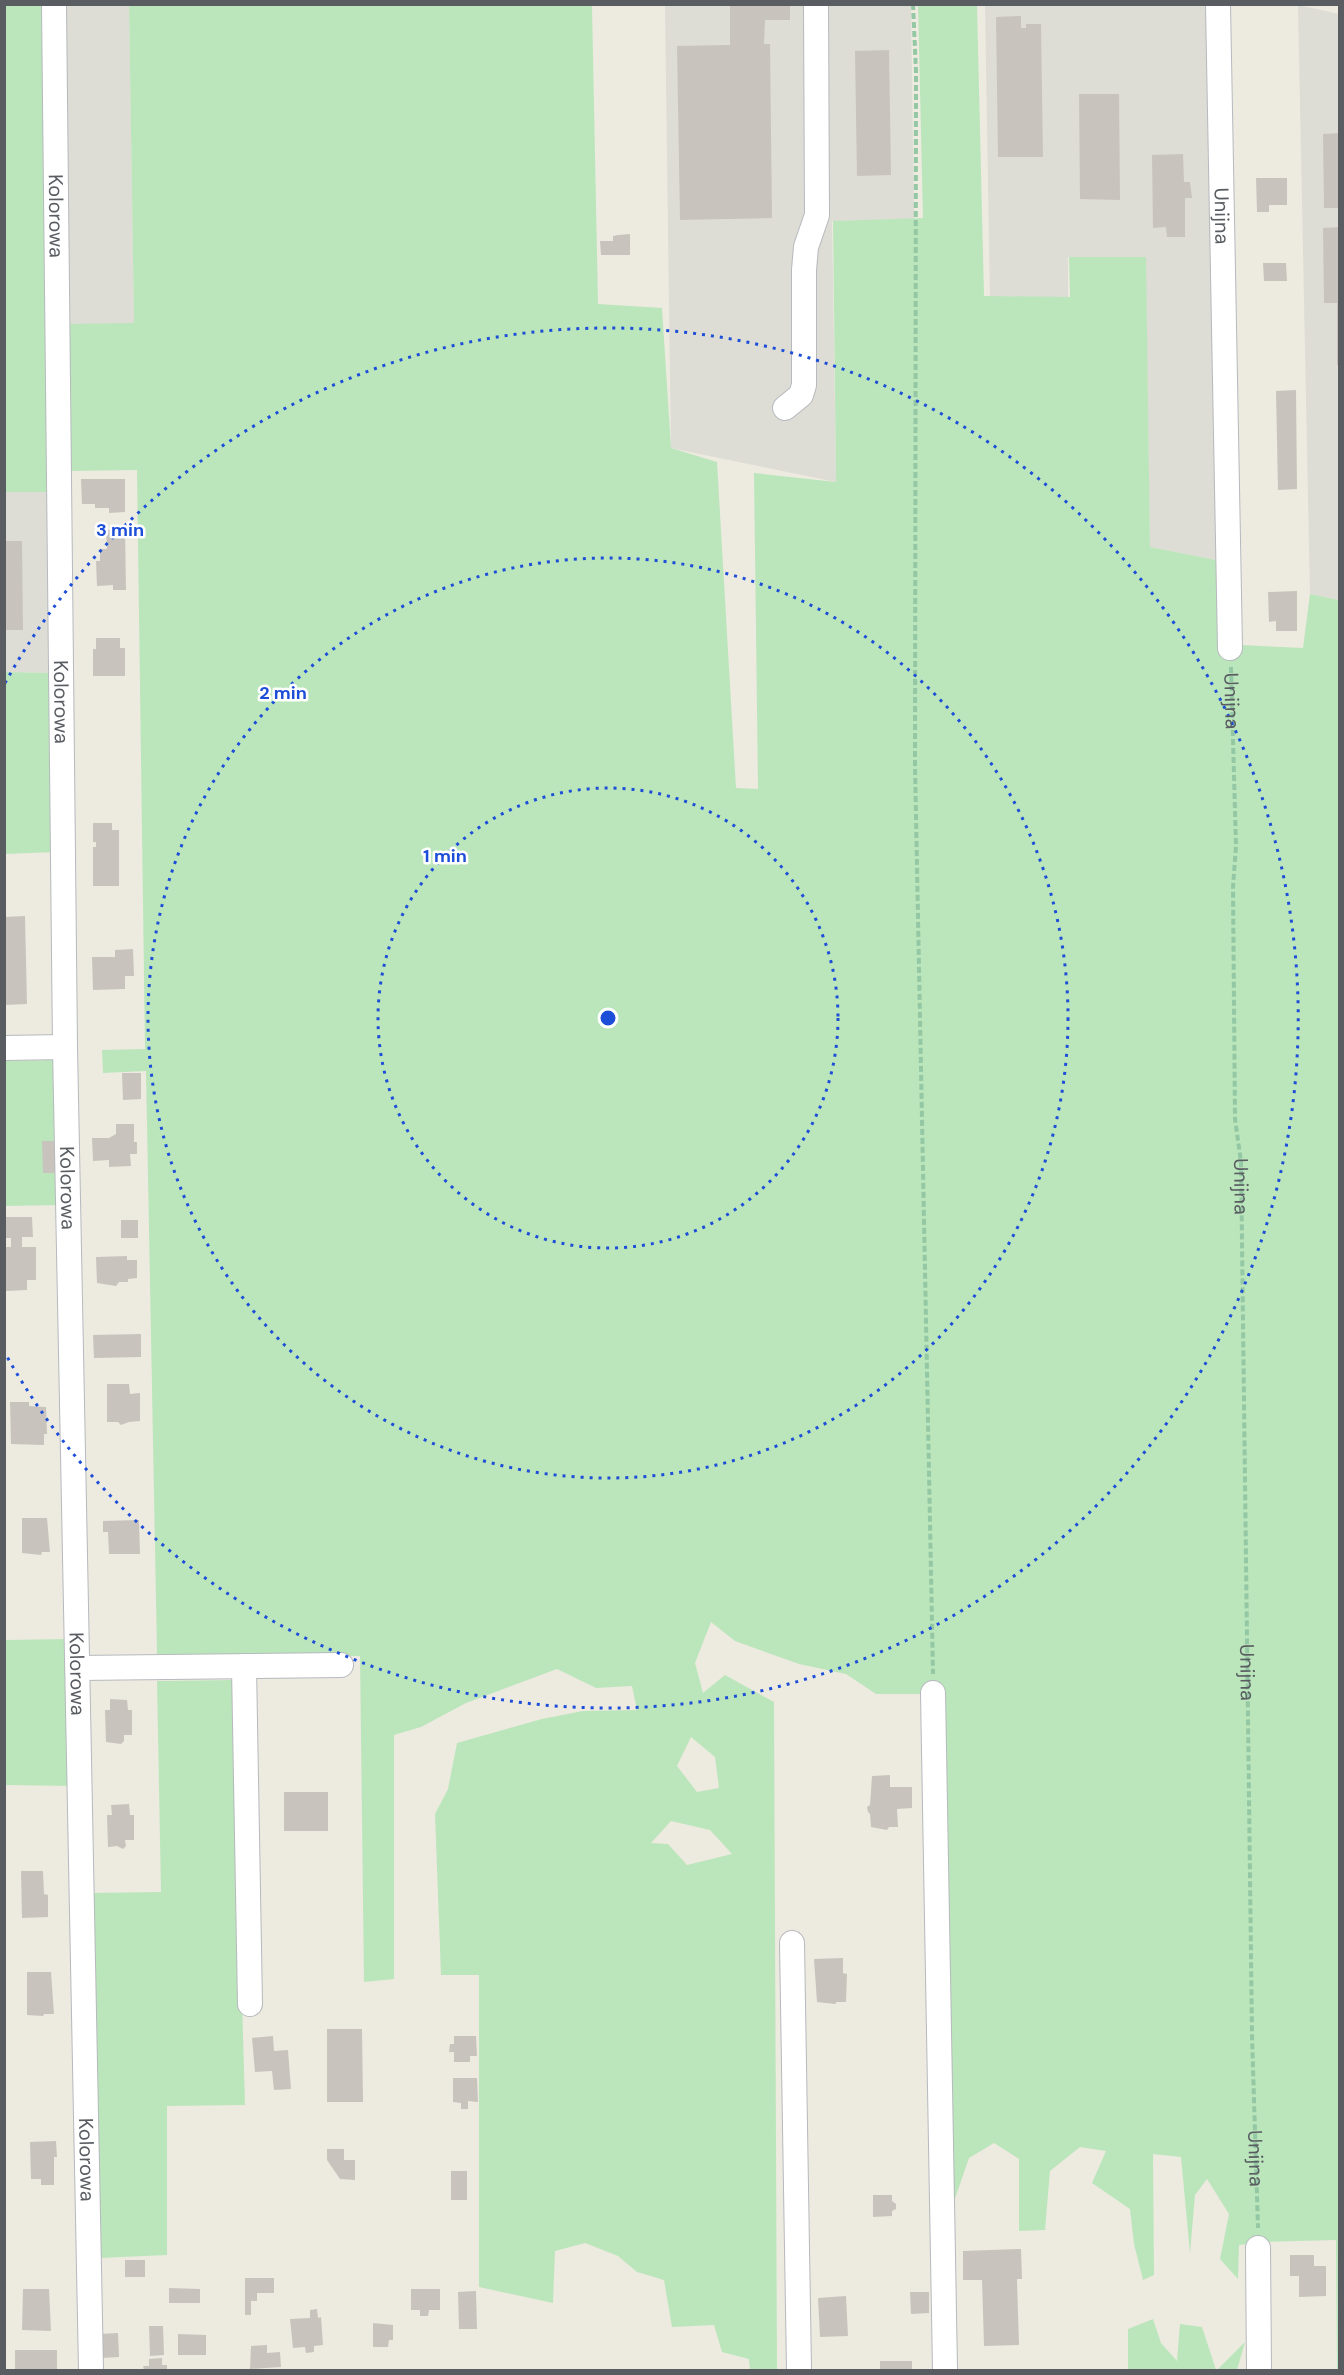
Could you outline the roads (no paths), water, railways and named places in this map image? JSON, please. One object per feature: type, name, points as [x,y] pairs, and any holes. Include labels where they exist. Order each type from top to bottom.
[{"type":"street","name":"Kolorowa","points":[[54,4],[65,1047],[91,2370]]},
{"type":"street","points":[[785,408],[801,395],[804,385],[804,270],[806,247],[817,215],[816,4]]},
{"type":"street","name":"Unijna","points":[[1218,4],[1230,648]]},
{"type":"street","points":[[4,1048],[65,1047]]},
{"type":"street","points":[[78,1668],[341,1665]]},
{"type":"street","points":[[244,1666],[250,2004]]},
{"type":"street","points":[[933,1693],[945,2370]]},
{"type":"street","points":[[792,1942],[799,2370]]},
{"type":"street","points":[[1258,2247],[1259,2370]]}]
